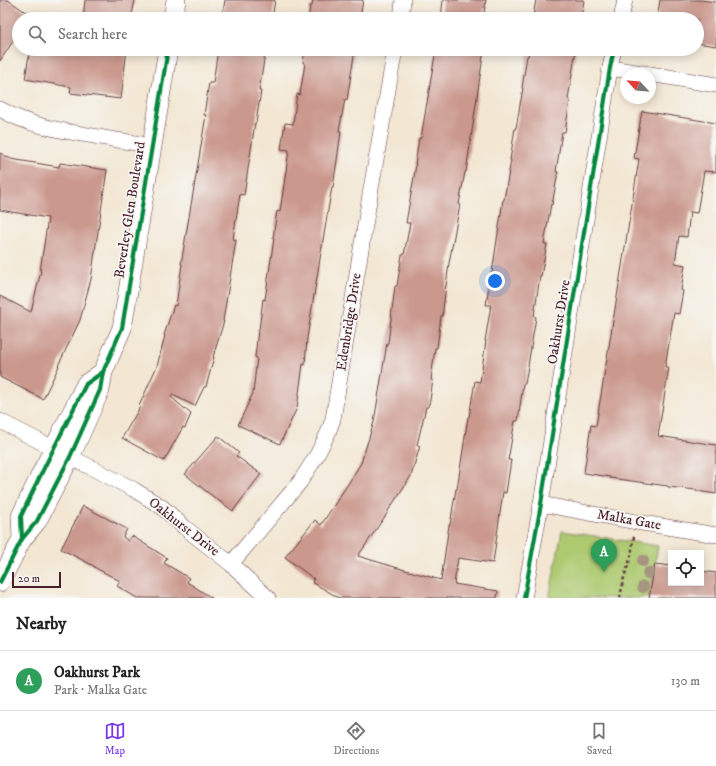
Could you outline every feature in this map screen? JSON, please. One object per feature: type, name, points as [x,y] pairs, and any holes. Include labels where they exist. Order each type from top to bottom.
[{"type":"street","points":[[174,12],[176,0]]},
{"type":"street","points":[[402,12],[403,0]]},
{"type":"street","points":[[622,12],[625,0]]},
{"type":"street","name":"Beverley Glen Boulevard","points":[[0,582],[22,539],[37,521],[70,457],[100,390],[103,372],[122,328],[167,56]]},
{"type":"street","name":"Edenbridge Drive","points":[[231,564],[300,482],[317,455],[333,419],[370,189],[394,56]]},
{"type":"street","name":"Oakhurst Drive","points":[[524,598],[541,504],[613,56]]},
{"type":"street","points":[[610,68],[620,70]]},
{"type":"street","points":[[656,75],[716,85]]},
{"type":"street","points":[[0,109],[32,123],[56,130],[152,146]]},
{"type":"street","name":"Beverley Glen Boulevard","points":[[22,539],[21,516],[53,448],[86,384],[103,372]]},
{"type":"street","name":"Oakhurst Drive","points":[[0,421],[132,489],[162,507],[184,527],[231,564],[268,598]]},
{"type":"street","name":"Malka Gate","points":[[541,504],[716,535]]},
{"type":"path","points":[[620,598],[631,556],[636,522]]},
{"type":"green space","points":[[562,531],[658,546],[649,598],[549,598]]},
{"type":"building","points":[[0,0],[8,0],[26,12],[12,12],[12,43],[0,61]]},
{"type":"building","points":[[85,0],[135,0],[132,12],[84,12]]},
{"type":"building","points":[[225,0],[275,0],[273,12],[223,12]]},
{"type":"building","points":[[313,0],[363,0],[361,12],[309,12],[310,6],[312,6]]},
{"type":"building","points":[[443,0],[486,0],[484,12],[442,12]]},
{"type":"building","points":[[536,0],[584,0],[582,12],[534,12]]},
{"type":"building","points":[[660,0],[701,0],[716,2],[716,46],[704,44],[704,12],[658,12]]},
{"type":"building","points":[[29,56],[126,56],[121,99],[70,93],[71,87],[25,79]]},
{"type":"building","points":[[217,56],[265,56],[259,91],[261,91],[244,195],[240,194],[233,239],[236,240],[224,321],[206,387],[204,387],[195,406],[173,395],[171,397],[191,414],[185,428],[183,427],[164,461],[122,438],[140,407],[139,406],[157,366],[164,335],[174,305],[176,306],[181,264],[206,115],[204,115],[209,83],[213,83]]},
{"type":"building","points":[[304,56],[354,56],[347,100],[345,99],[339,131],[341,131],[333,187],[307,338],[305,365],[303,364],[297,408],[280,444],[238,425],[253,393],[257,358],[255,357],[258,330],[263,299],[265,300],[277,211],[280,212],[289,150],[281,149],[285,123],[293,124],[297,94],[300,95],[305,63],[303,63]]},
{"type":"building","points":[[435,56],[483,56],[466,172],[449,263],[437,348],[435,348],[431,380],[433,380],[429,407],[426,407],[417,445],[420,446],[411,476],[358,556],[441,580],[449,525],[457,489],[475,381],[480,382],[491,305],[486,305],[523,88],[527,56],[575,56],[568,99],[570,100],[565,132],[562,132],[556,172],[558,172],[544,244],[547,244],[540,276],[534,316],[536,317],[525,384],[523,384],[518,421],[515,421],[508,460],[511,460],[506,493],[503,492],[493,563],[458,558],[454,584],[498,591],[497,598],[339,598],[312,582],[314,579],[285,557],[315,520],[321,525],[361,463],[374,422],[388,343],[395,286],[397,286],[402,255],[404,255],[410,223],[406,223],[419,138],[421,138]]},
{"type":"building","points":[[642,111],[716,123],[716,172],[704,171],[697,213],[690,212],[687,237],[679,236],[675,263],[685,265],[681,290],[683,291],[679,314],[674,313],[665,367],[669,367],[658,436],[716,445],[716,494],[584,473],[591,425],[596,426],[632,204],[639,159],[634,158]]},
{"type":"building","points":[[0,153],[11,159],[59,167],[60,163],[107,170],[91,279],[80,320],[43,399],[0,377],[0,296],[31,312],[41,271],[48,218],[0,210]]},
{"type":"building","points":[[218,436],[239,453],[236,456],[261,474],[233,511],[185,474]]},
{"type":"building","points":[[83,506],[127,529],[123,537],[128,541],[132,536],[167,558],[164,563],[189,578],[187,582],[212,598],[137,598],[117,586],[120,581],[61,549]]},
{"type":"building","points":[[655,564],[668,566],[668,586],[704,586],[704,571],[716,573],[716,598],[649,598]]},
{"type":"cycle path","points":[[0,582],[22,539],[37,521],[70,457],[100,390],[103,372],[122,328],[167,56]]},
{"type":"cycle path","points":[[524,598],[541,504],[613,56]]},
{"type":"cycle path","points":[[22,539],[21,516],[45,466],[86,384],[103,372]]},
{"type":"place","name":"Oakhurst Park","points":[[604,572]]}]
